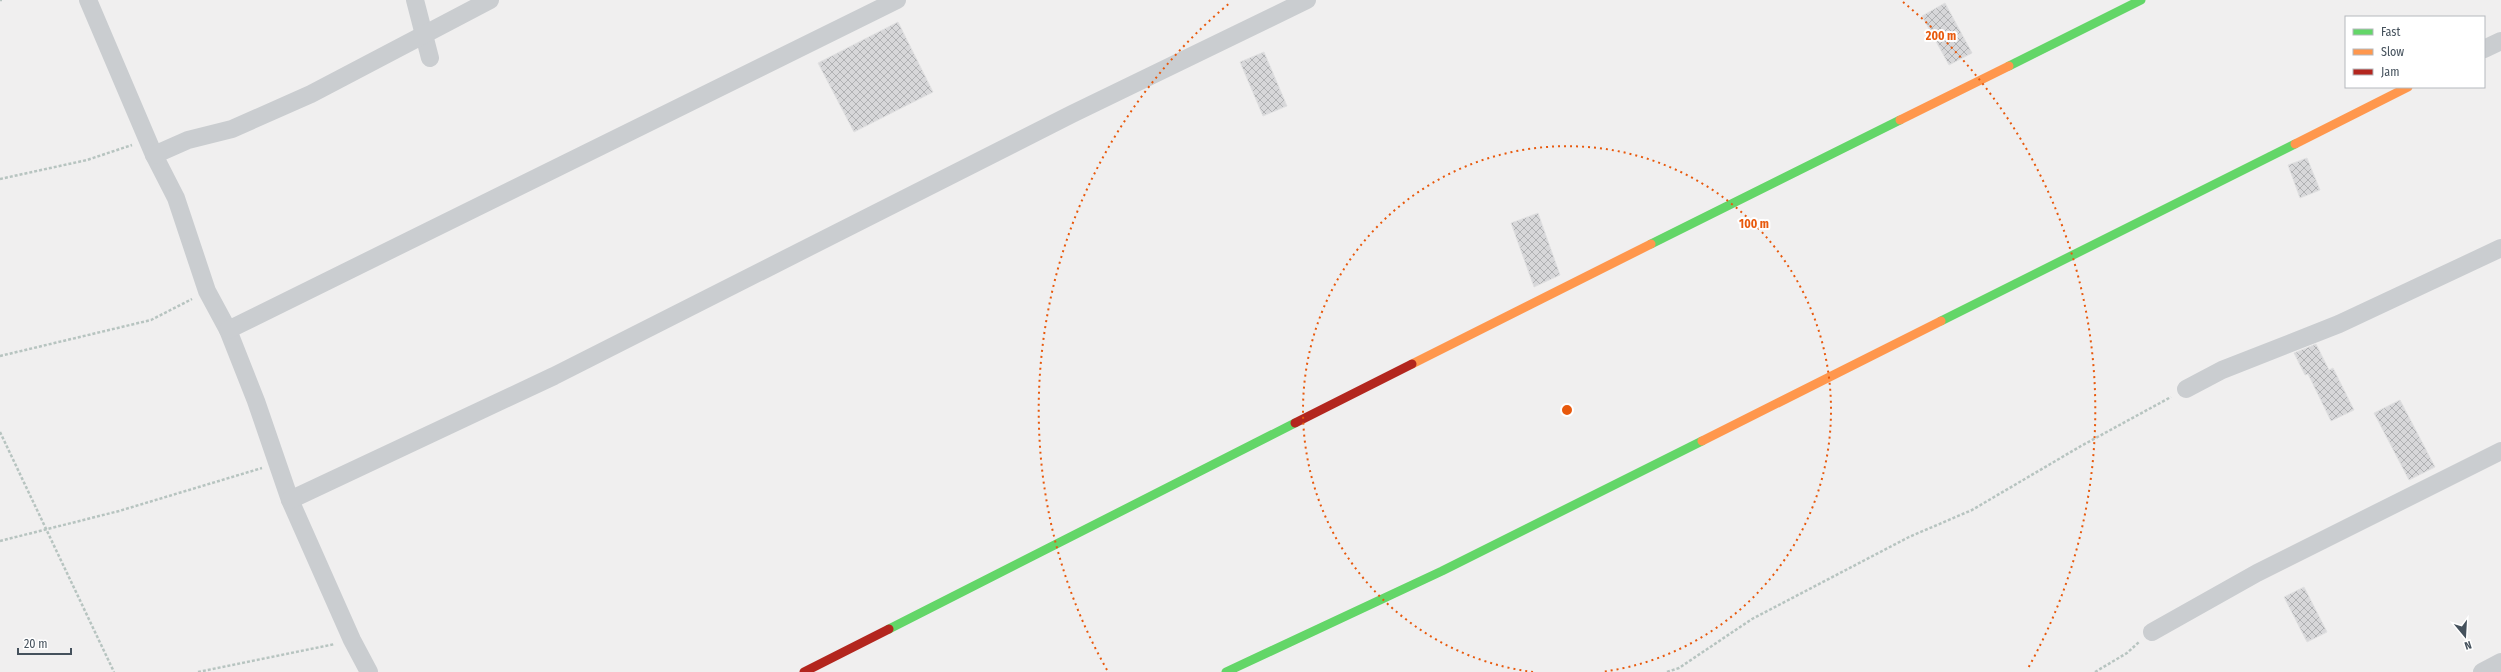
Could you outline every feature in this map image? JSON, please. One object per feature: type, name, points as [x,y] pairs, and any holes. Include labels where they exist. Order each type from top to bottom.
[{"type":"street","points":[[88,0],[150,147],[176,198],[207,291],[228,330],[290,500],[352,640],[369,672]]},
{"type":"street","points":[[415,0],[423,36],[430,58]]},
{"type":"street","points":[[150,147],[188,140],[232,129],[311,94],[490,0]]},
{"type":"street","points":[[228,330],[897,0]]},
{"type":"street","points":[[290,500],[554,376],[1072,114],[1307,0]]},
{"type":"street","points":[[804,672],[1509,315],[2141,0]]},
{"type":"street","points":[[2485,49],[2501,41]]},
{"type":"street","points":[[1226,672],[1442,571],[2406,88]]},
{"type":"street","points":[[2186,389],[2222,370],[2339,324],[2501,248]]},
{"type":"street","points":[[2152,632],[2264,570],[2501,451]]},
{"type":"street","points":[[2482,672],[2501,662]]},
{"type":"path","points":[[0,179],[150,147]]},
{"type":"path","points":[[0,356],[151,320],[207,291]]},
{"type":"path","points":[[1667,672],[1679,668],[1752,619],[1909,537],[1972,510],[2081,446],[2186,389]]},
{"type":"path","points":[[0,432],[29,496],[47,530],[114,672]]},
{"type":"path","points":[[0,541],[119,511],[277,463]]},
{"type":"path","points":[[2095,672],[2127,653],[2152,632]]},
{"type":"path","points":[[198,672],[352,640]]},
{"type":"building","points":[[1945,3],[1972,53],[1949,65],[1922,16]]},
{"type":"building","points":[[898,22],[933,92],[854,132],[818,63]]},
{"type":"building","points":[[1264,52],[1287,106],[1263,116],[1240,62]]},
{"type":"building","points":[[2307,158],[2320,190],[2300,198],[2288,165]]},
{"type":"building","points":[[1538,213],[1560,275],[1534,287],[1511,223]]},
{"type":"building","points":[[2316,344],[2329,370],[2333,368],[2354,410],[2331,421],[2308,374],[2305,375],[2294,353]]},
{"type":"building","points":[[2400,400],[2435,467],[2409,480],[2374,413]]},
{"type":"building","points":[[2304,587],[2327,632],[2307,642],[2284,597]]},
{"type":"traffic: fast","points":[[2009,66],[2141,0]]},
{"type":"traffic: fast","points":[[1651,244],[1900,120]]},
{"type":"traffic: fast","points":[[1941,321],[2295,144]]},
{"type":"traffic: fast","points":[[889,629],[1295,423]]},
{"type":"traffic: fast","points":[[1226,672],[1442,571],[1702,441]]},
{"type":"traffic: slow","points":[[1900,120],[2009,66]]},
{"type":"traffic: slow","points":[[2295,144],[2406,88]]},
{"type":"traffic: slow","points":[[1412,364],[1651,244]]},
{"type":"traffic: slow","points":[[1702,441],[1941,321]]},
{"type":"traffic: jam","points":[[1295,423],[1412,364]]},
{"type":"traffic: jam","points":[[804,672],[889,629]]}]
